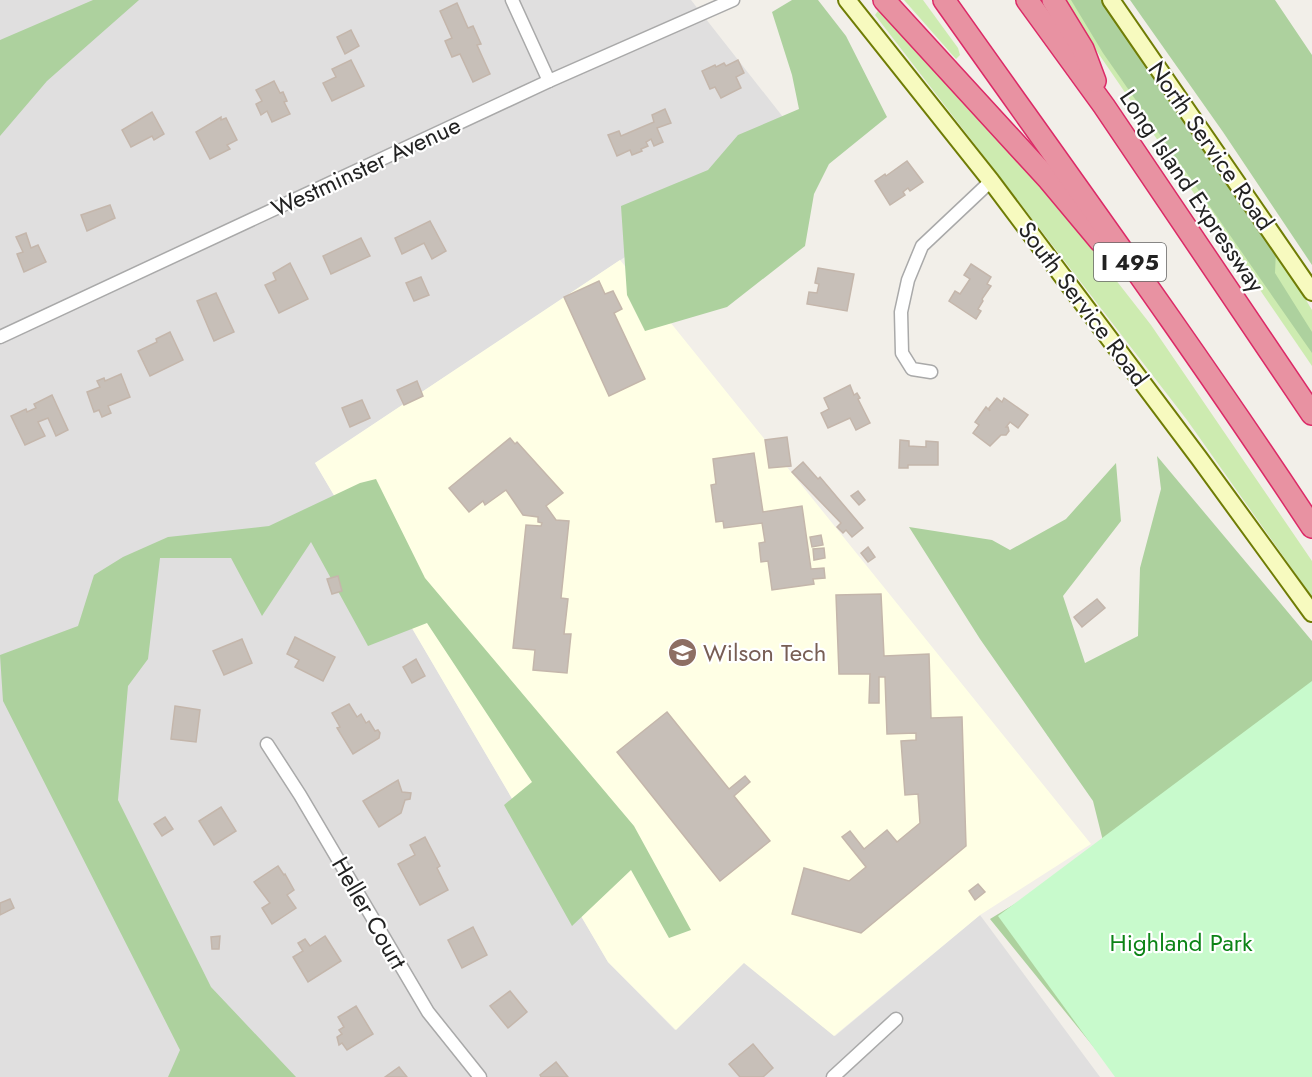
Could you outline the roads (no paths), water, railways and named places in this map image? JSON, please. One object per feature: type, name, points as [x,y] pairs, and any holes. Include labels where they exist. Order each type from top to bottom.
[{"type":"highway","points":[[884,0],[1049,180],[1099,240],[1249,432]]},
{"type":"highway","name":"I 495","points":[[944,0],[1249,432],[1312,527]]},
{"type":"highway","name":"Long Island Expressway","points":[[1027,0],[1104,106],[1312,414]]},
{"type":"highway","points":[[1053,0],[1083,49],[1104,106]]},
{"type":"main road","name":"South Service Road","points":[[847,0],[991,182],[1185,439],[1312,613]]},
{"type":"main road","name":"North Service Road","points":[[1111,0],[1312,292]]},
{"type":"street","points":[[512,0],[549,81]]},
{"type":"street","name":"Westminster Avenue","points":[[0,337],[549,81],[733,0]]},
{"type":"street","points":[[931,372],[912,369],[902,353],[901,312],[908,280],[922,246],[991,182]]},
{"type":"street","name":"Heller Court","points":[[267,744],[300,795],[428,1012],[480,1077]]},
{"type":"street","points":[[833,1077],[896,1020]]},
{"type":"place","name":"Wilson Tech","points":[[682,653]]},
{"type":"park label","name":"Highland Park","points":[[1181,943]]}]
